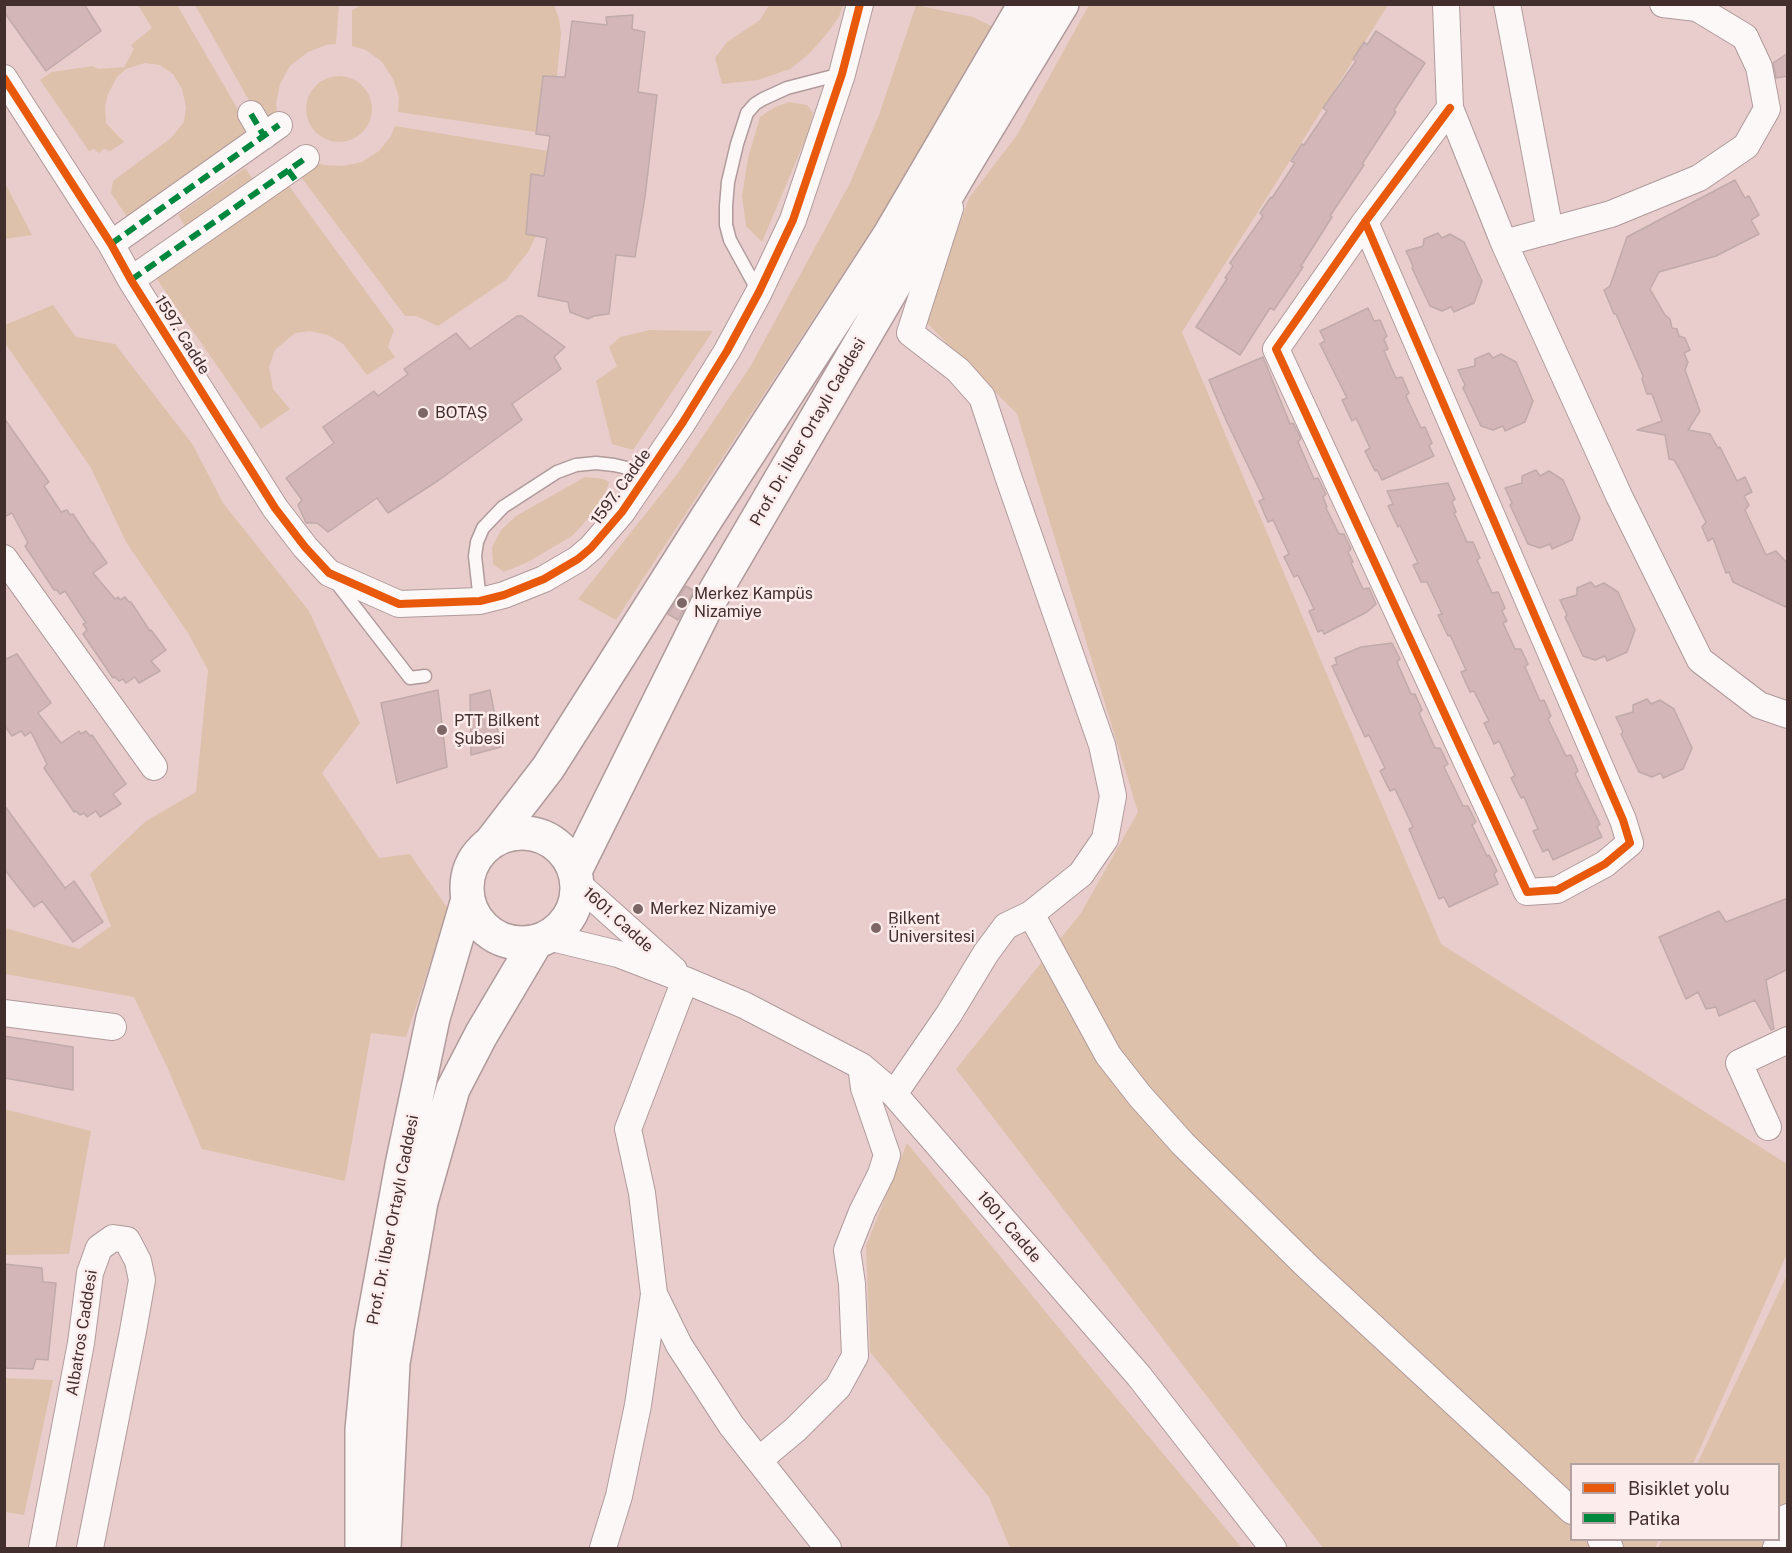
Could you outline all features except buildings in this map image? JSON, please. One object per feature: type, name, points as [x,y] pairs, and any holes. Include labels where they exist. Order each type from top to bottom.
[{"type":"street","name":"1597. Cadde","points":[[4,78],[111,244],[131,280],[275,508],[305,547],[329,573],[399,604],[480,601],[504,595],[534,583],[578,559],[603,536],[622,512],[683,422],[727,351],[759,292],[793,220],[842,74],[860,4]]},
{"type":"street","name":"Prof. Dr. İlber Ortaylı Caddesi","points":[[362,1548],[362,1430],[371,1335],[402,1165],[431,1028],[468,899],[467,883],[471,867],[479,853],[491,842],[549,768],[708,516],[890,236],[1025,4]]},
{"type":"street","name":"Prof. Dr. İlber Ortaylı Caddesi","points":[[384,1548],[393,1363],[421,1202],[453,1089],[481,1035],[542,939],[561,928],[571,915],[577,900],[576,877],[706,607],[964,166],[1062,4]]},
{"type":"street","points":[[1446,4],[1449,108],[1504,243],[1619,495],[1700,660],[1759,705],[1788,715]]},
{"type":"street","points":[[1507,4],[1550,231]]},
{"type":"street","points":[[1504,243],[1611,214],[1699,178],[1746,146],[1767,109],[1759,67],[1745,38],[1697,8],[1663,4]]},
{"type":"street","points":[[1365,222],[1623,820],[1630,843],[1605,864],[1557,890],[1527,891],[1276,349],[1365,222],[1449,108]]},
{"type":"street","points":[[111,244],[264,125]]},
{"type":"street","points":[[894,1094],[1006,926],[1031,914],[1081,874],[1106,838],[1113,796],[1102,745],[982,397],[958,370],[910,333],[964,166]]},
{"type":"street","points":[[131,280],[297,169]]},
{"type":"street","points":[[708,516],[746,538]]},
{"type":"street","points":[[4,558],[154,767]]},
{"type":"street","points":[[638,628],[684,650]]},
{"type":"street","points":[[491,842],[507,835],[524,832],[541,835],[556,843],[568,856],[576,877]]},
{"type":"street","name":"1601. Cadde","points":[[576,877],[685,980]]},
{"type":"street","points":[[468,899],[472,913],[493,935],[521,944],[542,939]]},
{"type":"street","points":[[1031,914],[1108,1055],[1140,1096],[1183,1144],[1308,1267],[1570,1509]]},
{"type":"street","name":"1601. Cadde","points":[[542,939],[618,954],[685,980],[744,1005],[861,1066],[894,1094],[1138,1376],[1273,1548]]},
{"type":"street","points":[[603,1548],[620,1496],[639,1405],[654,1294],[642,1193],[628,1129],[685,980]]},
{"type":"street","points":[[4,1013],[113,1027]]},
{"type":"street","points":[[1768,1127],[1739,1063],[1788,1040]]},
{"type":"street","points":[[759,1460],[838,1387],[855,1356],[852,1284],[847,1250],[862,1212],[881,1174],[886,1155],[864,1088],[861,1066]]},
{"type":"street","name":"Albatros Caddesi","points":[[42,1548],[81,1343],[90,1273],[99,1248],[113,1238],[127,1240],[138,1261],[142,1280],[90,1548]]},
{"type":"street","points":[[654,1294],[679,1345],[731,1425],[828,1548]]},
{"type":"street","points":[[1780,1538],[1788,1517]]},
{"type":"lane","points":[[759,292],[730,240],[726,225],[728,183],[747,113],[754,104],[787,88],[842,74]]},
{"type":"lane","points":[[480,601],[475,556],[477,542],[483,528],[503,507],[557,472],[576,465],[596,463],[649,473]]},
{"type":"lane","points":[[329,573],[410,678],[425,676]]},
{"type":"shaded area","points":[[138,5],[177,5],[247,125],[247,132],[244,139],[129,220],[111,193],[113,181],[171,138],[184,122],[186,107],[182,89],[173,74],[160,65],[145,63],[126,69],[117,77],[108,94],[105,107],[106,123],[124,142],[110,151],[104,149],[99,153],[94,149],[89,151],[40,80],[52,72],[93,66],[98,69],[124,67],[134,49],[131,45],[152,28]]},
{"type":"shaded area","points":[[195,5],[339,5],[336,44],[308,52],[290,66],[280,84],[276,104],[277,114],[262,118],[255,111]]},
{"type":"shaded area","points":[[361,5],[554,5],[561,34],[557,76],[543,76],[536,132],[398,112],[399,97],[393,79],[382,62],[366,50],[352,46],[352,10]]},
{"type":"shaded area","points":[[769,5],[843,5],[839,17],[825,36],[809,54],[790,69],[758,80],[722,84],[715,58],[727,42],[760,20]]},
{"type":"shaded area","points":[[916,5],[973,17],[995,28],[907,176],[616,620],[578,599],[678,473],[750,367],[850,183],[879,115]]},
{"type":"shaded area","points":[[1089,5],[1388,5],[1182,332],[1441,944],[1787,1164],[1787,1254],[1693,1463],[1570,1463],[1570,1541],[1658,1541],[1655,1548],[1323,1548],[956,1069],[1081,913],[1138,812],[1017,414],[925,321],[969,198],[1017,135]]},
{"type":"shaded area","points":[[339,76],[351,79],[362,86],[369,97],[372,109],[369,121],[362,132],[351,139],[339,142],[327,139],[316,132],[309,121],[306,109],[309,97],[316,86],[327,79]]},
{"type":"shaded area","points":[[789,102],[807,105],[813,113],[808,133],[762,242],[746,226],[742,196],[748,158],[760,117],[775,107]]},
{"type":"shaded area","points":[[395,126],[548,151],[544,176],[531,175],[526,233],[536,236],[528,252],[506,280],[438,326],[416,316],[405,316],[301,177],[320,164],[343,166],[362,162],[379,151],[391,136]]},
{"type":"shaded area","points":[[245,168],[256,183],[188,231],[178,215]]},
{"type":"shaded area","points":[[5,183],[32,235],[5,239]]},
{"type":"shaded area","points":[[289,186],[394,330],[388,347],[395,357],[367,375],[343,344],[328,335],[310,331],[295,333],[275,350],[269,367],[273,389],[290,409],[261,429],[156,278]]},
{"type":"shaded area","points":[[53,305],[76,337],[115,344],[193,445],[223,503],[309,611],[360,723],[322,773],[379,858],[410,854],[448,909],[406,1037],[371,1033],[345,1181],[202,1149],[134,997],[5,974],[5,928],[79,949],[111,926],[90,874],[146,821],[196,792],[208,670],[188,633],[126,542],[91,468],[5,343],[5,325]]},
{"type":"shaded area","points":[[650,330],[713,331],[633,450],[612,444],[596,381],[617,366],[609,347],[620,337]]},
{"type":"shaded area","points":[[585,477],[604,479],[609,482],[606,492],[586,521],[572,536],[528,562],[504,572],[493,564],[492,547],[501,530],[516,516]]},
{"type":"shaded area","points":[[4,1109],[91,1131],[69,1254],[5,1255]]},
{"type":"shaded area","points":[[907,1143],[1242,1548],[1010,1548],[989,1497],[870,1352],[866,1246]]},
{"type":"shaded area","points":[[1787,1275],[1787,1548],[1658,1548],[1662,1541],[1780,1541],[1780,1463],[1697,1463]]},
{"type":"shaded area","points":[[4,1378],[53,1380],[24,1515],[5,1512]]},
{"type":"marked path","points":[[251,114],[264,136]]},
{"type":"marked path","points":[[111,244],[279,125]]},
{"type":"marked path","points":[[131,280],[306,158]]},
{"type":"marked path","points":[[288,170],[296,181]]},
{"type":"cycle path","points":[[4,78],[111,244],[131,280],[275,508],[305,547],[329,573],[399,604],[480,601],[504,595],[544,579],[578,559],[591,548],[622,512],[683,422],[727,351],[759,292],[793,220],[842,74],[860,4]]},
{"type":"cycle path","points":[[1365,222],[1623,820],[1630,843],[1605,864],[1557,890],[1527,892],[1276,349],[1365,222],[1450,108]]},
{"type":"place","name":"BOTAŞ","points":[[423,413]]},
{"type":"place","name":"Merkez Kampüs Nizamiye","points":[[682,603]]},
{"type":"place","name":"PTT Bilkent Şubesi","points":[[442,730]]},
{"type":"place","name":"Merkez Nizamiye","points":[[638,909]]},
{"type":"place","name":"Bilkent Üniversitesi","points":[[876,928]]}]
